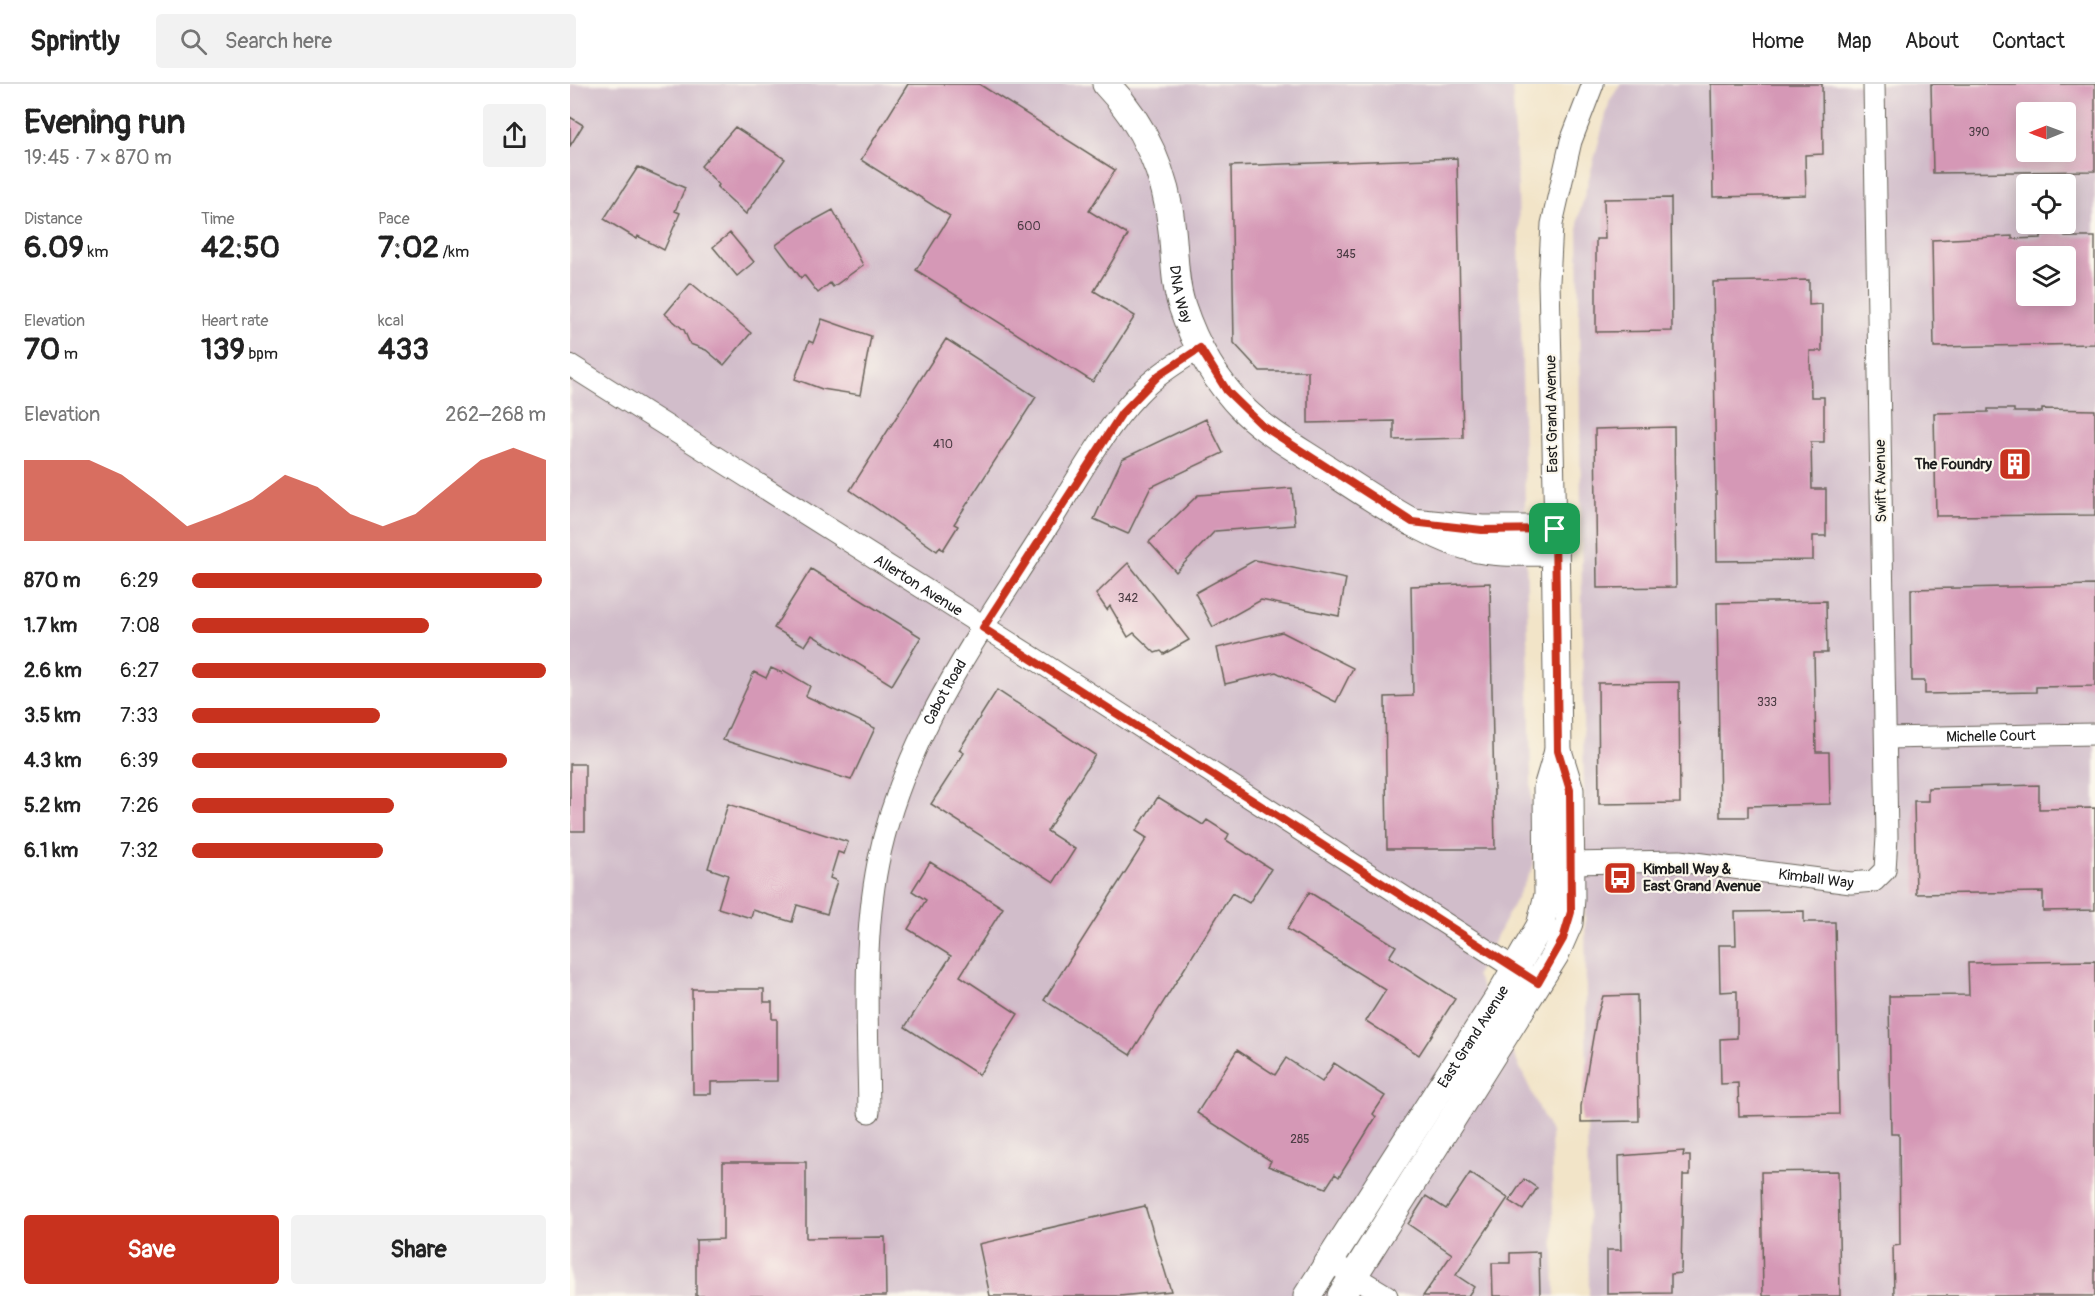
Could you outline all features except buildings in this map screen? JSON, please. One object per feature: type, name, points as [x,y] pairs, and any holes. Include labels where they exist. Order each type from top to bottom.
[{"type":"main road","name":"DNA Way","points":[[1106,84],[1130,113],[1143,135],[1164,183],[1182,304],[1200,348],[1227,391],[1263,426],[1412,522],[1555,541]]},
{"type":"main road","name":"East Grand Avenue","points":[[1347,1286],[1538,983],[1563,939],[1569,923],[1570,790],[1558,751],[1555,541]]},
{"type":"main road","name":"East Grand Avenue","points":[[1307,1296],[1540,926],[1547,904],[1547,788],[1558,751]]},
{"type":"street","name":"East Grand Avenue","points":[[1555,541],[1549,303],[1551,234],[1563,168],[1593,84]]},
{"type":"street","name":"Swift Avenue","points":[[1874,84],[1887,851],[1885,870],[1881,876]]},
{"type":"street","name":"Cabot Road","points":[[869,1112],[869,941],[874,887],[895,798],[920,736],[951,679],[1122,413],[1159,375],[1200,348]]},
{"type":"street","name":"Allerton Avenue","points":[[570,365],[1538,983]]},
{"type":"street","name":"Michelle Court","points":[[1886,738],[2095,735]]},
{"type":"street","name":"Kimball Way","points":[[1571,863],[1679,861],[1851,883],[1874,881],[1881,876]]},
{"type":"street","points":[[1329,1261],[1347,1286],[1387,1296]]},
{"type":"shaded area","points":[[570,84],[1512,84],[1518,190],[1533,867],[1476,975],[1551,1133],[1555,1296],[570,1296]]},
{"type":"shaded area","points":[[1621,84],[2095,84],[2095,1296],[1589,1296],[1578,219],[1610,100]]},
{"type":"place","name":"The Foundry","points":[[2015,464]]},
{"type":"place","name":"Kimball Way & East Grand Avenue","points":[[1620,878]]},
{"type":"route","points":[[1200,348],[1227,391],[1263,426],[1412,522],[1482,530],[1555,529],[1558,751],[1570,790],[1571,912],[1563,939],[1538,983],[983,628],[1122,413],[1159,375],[1200,348]]}]
